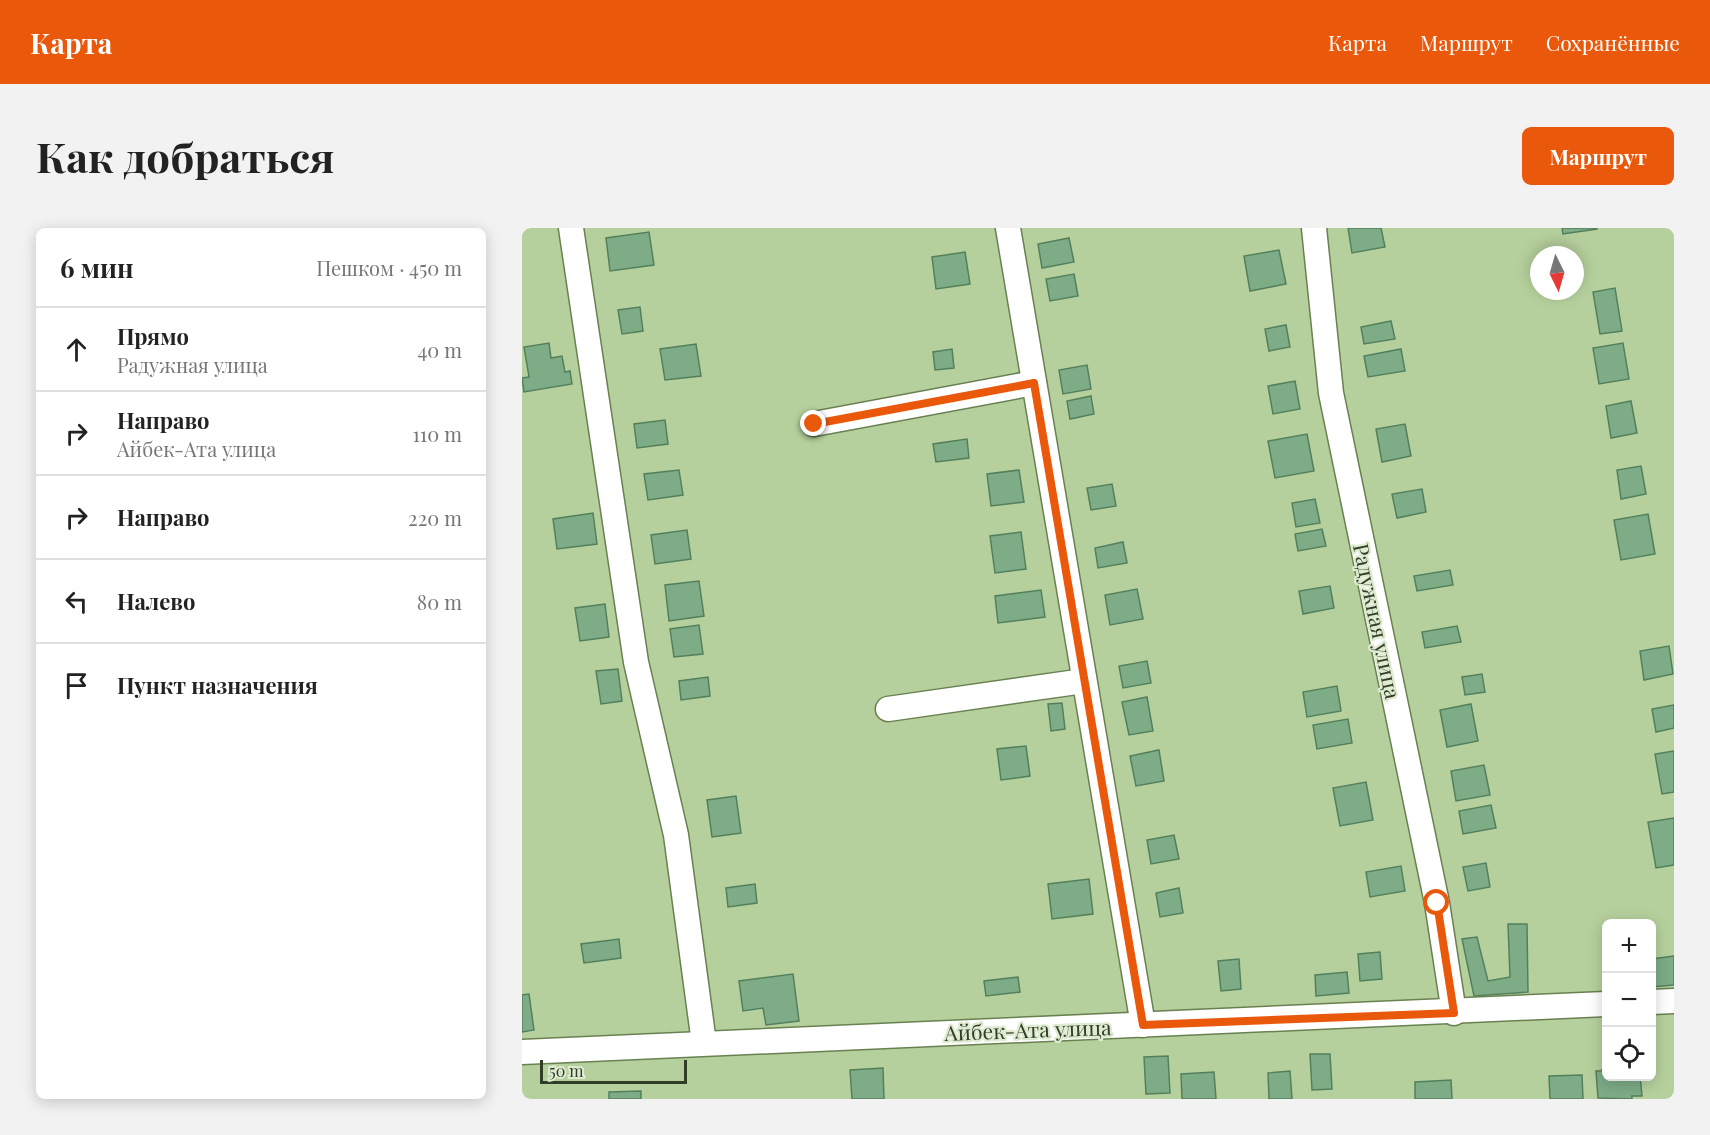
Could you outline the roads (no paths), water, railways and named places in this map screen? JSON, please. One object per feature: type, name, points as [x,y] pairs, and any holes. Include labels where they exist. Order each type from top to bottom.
[{"type":"street","points":[[571,228],[636,662],[676,835],[704,1043]]},
{"type":"street","points":[[1008,228],[1143,1025]]},
{"type":"street","name":"Радужная улица","points":[[1314,228],[1331,393],[1437,903],[1454,1013]]},
{"type":"street","points":[[814,424],[1034,383]]},
{"type":"street","points":[[888,709],[1084,681]]},
{"type":"street","points":[[1656,1002],[1674,1001]]},
{"type":"street","name":"Айбек-Ата улица","points":[[522,1052],[1454,1013],[1602,1004]]}]
